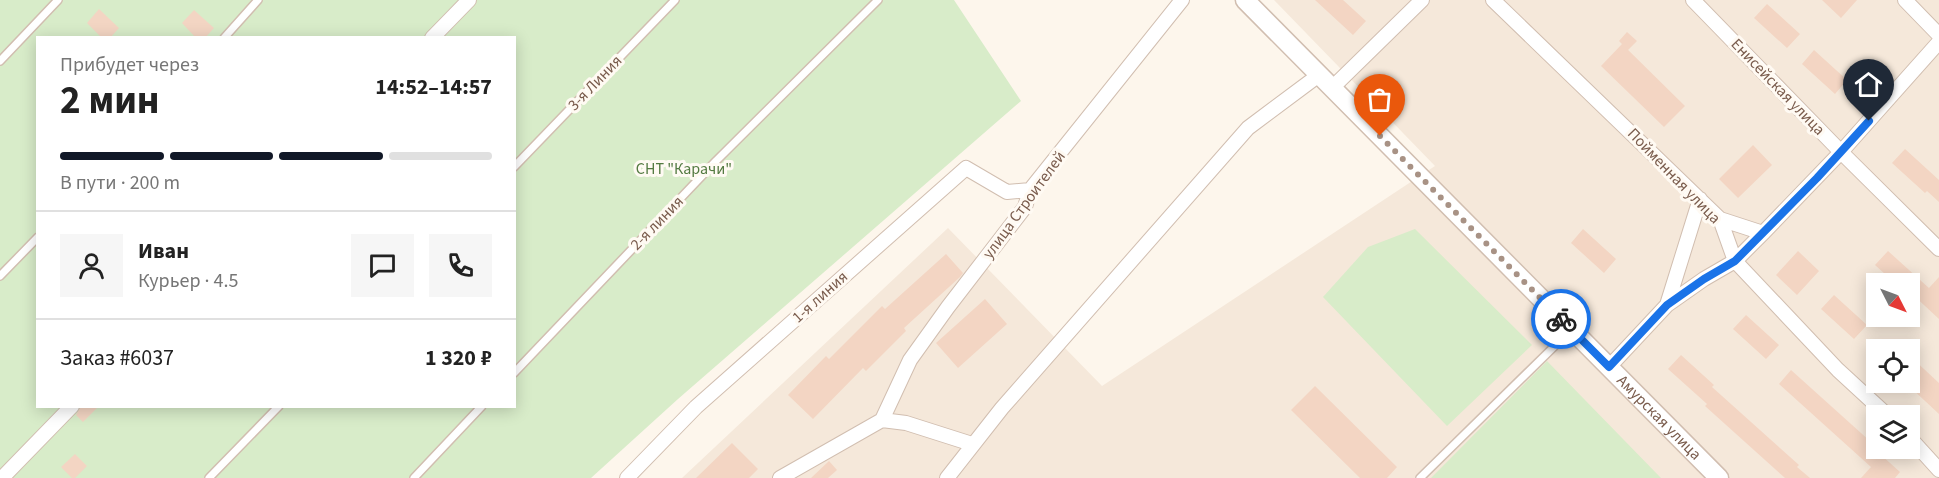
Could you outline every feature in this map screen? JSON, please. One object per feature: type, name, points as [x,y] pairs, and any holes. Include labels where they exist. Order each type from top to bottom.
[{"type":"street","points":[[434,36],[469,0]]},
{"type":"street","name":"улица Строителей","points":[[882,420],[910,360],[1025,207],[1030,190],[1182,0]]},
{"type":"street","name":"Амурская улица","points":[[1245,0],[1719,478]]},
{"type":"street","points":[[947,478],[972,444],[1248,128],[1326,81],[1422,0]]},
{"type":"street","name":"Пойменная улица","points":[[1493,0],[1720,219],[1735,261],[1838,370],[1876,405]]},
{"type":"street","name":"Енисейская улица","points":[[1693,0],[1939,249]]},
{"type":"street","points":[[1905,0],[1939,35]]},
{"type":"street","points":[[1609,367],[1667,305],[1735,261],[1841,152],[1939,42]]},
{"type":"street","name":"1-я линия","points":[[627,478],[696,407],[966,168],[1007,192],[1030,190]]},
{"type":"street","points":[[1667,305],[1700,199]]},
{"type":"street","points":[[1720,219],[1763,233]]},
{"type":"street","points":[[2,478],[70,408]]},
{"type":"street","points":[[780,478],[882,420],[906,423],[972,444]]},
{"type":"street","points":[[1920,449],[1939,470]]},
{"type":"lane","points":[[0,61],[58,0]]},
{"type":"lane","points":[[226,36],[258,0]]},
{"type":"lane","name":"3-я Линия","points":[[516,165],[675,0]]},
{"type":"lane","name":"2-я линия","points":[[516,371],[716,161],[878,0]]},
{"type":"lane","points":[[0,276],[36,239]]},
{"type":"lane","points":[[1420,478],[1571,330]]},
{"type":"lane","points":[[209,478],[277,408]]},
{"type":"lane","points":[[414,478],[480,408]]},
{"type":"shaded area","points":[[1274,0],[1939,0],[1939,478],[682,478],[948,228],[1102,386],[1435,166]]},
{"type":"green space","name":"СНТ \"Карачи\"","points":[[0,0],[954,0],[1021,101],[678,399],[591,478],[0,478]]},
{"type":"green space","points":[[1415,229],[1532,345],[1447,426],[1323,297],[1368,247]]},
{"type":"green space","points":[[1547,361],[1661,478],[1431,478]]},
{"type":"building","points":[[1315,0],[1343,0],[1366,21],[1353,35]]},
{"type":"building","points":[[1822,0],[1857,0],[1841,18]]},
{"type":"building","points":[[1767,4],[1800,34],[1787,48],[1754,18]]},
{"type":"building","points":[[99,9],[119,28],[112,36],[100,36],[87,23]]},
{"type":"building","points":[[194,10],[214,28],[207,36],[194,36],[182,23]]},
{"type":"building","points":[[1627,32],[1637,41],[1628,50],[1619,41]]},
{"type":"building","points":[[1622,44],[1685,106],[1664,127],[1601,66]]},
{"type":"building","points":[[1814,50],[1847,80],[1835,94],[1802,64]]},
{"type":"building","points":[[1753,145],[1772,165],[1738,198],[1719,179]]},
{"type":"building","points":[[1905,149],[1939,180],[1939,202],[1927,191],[1925,193],[1892,163]]},
{"type":"building","points":[[1583,229],[1616,259],[1604,273],[1571,243]]},
{"type":"building","points":[[1798,251],[1819,271],[1797,295],[1776,275]]},
{"type":"building","points":[[1888,251],[1912,273],[1884,273],[1875,265]]},
{"type":"building","points":[[946,254],[963,273],[960,277],[904,328],[906,331],[866,371],[863,368],[813,419],[788,395],[826,356],[829,359],[882,306],[885,309]]},
{"type":"building","points":[[1939,277],[1939,319],[1920,301],[1920,280],[1929,288]]},
{"type":"building","points":[[1834,295],[1866,326],[1854,339],[1821,309]]},
{"type":"building","points":[[985,299],[1007,324],[958,368],[936,343]]},
{"type":"building","points":[[1746,315],[1779,345],[1766,359],[1733,329]]},
{"type":"building","points":[[1681,355],[1714,385],[1712,387],[1799,465],[1797,467],[1810,478],[1785,478],[1705,406],[1707,404],[1668,369]]},
{"type":"building","points":[[1920,365],[1939,383],[1939,414],[1916,393],[1920,393]]},
{"type":"building","points":[[1791,370],[1866,438],[1866,459],[1886,459],[1900,472],[1895,478],[1861,478],[1871,467],[1779,384]]},
{"type":"building","points":[[1315,386],[1397,467],[1387,478],[1360,478],[1291,410]]},
{"type":"building","points":[[80,408],[97,408],[83,422],[76,415]]},
{"type":"building","points":[[732,443],[758,469],[749,478],[696,478]]},
{"type":"building","points":[[75,454],[87,466],[75,478],[72,478],[61,467]]},
{"type":"building","points":[[829,461],[837,470],[828,478],[811,478]]},
{"type":"way so far","points":[[1380,136],[1561,319]]},
{"type":"route","points":[[1561,319],[1609,367],[1667,305],[1735,261],[1817,178],[1869,121]]}]
